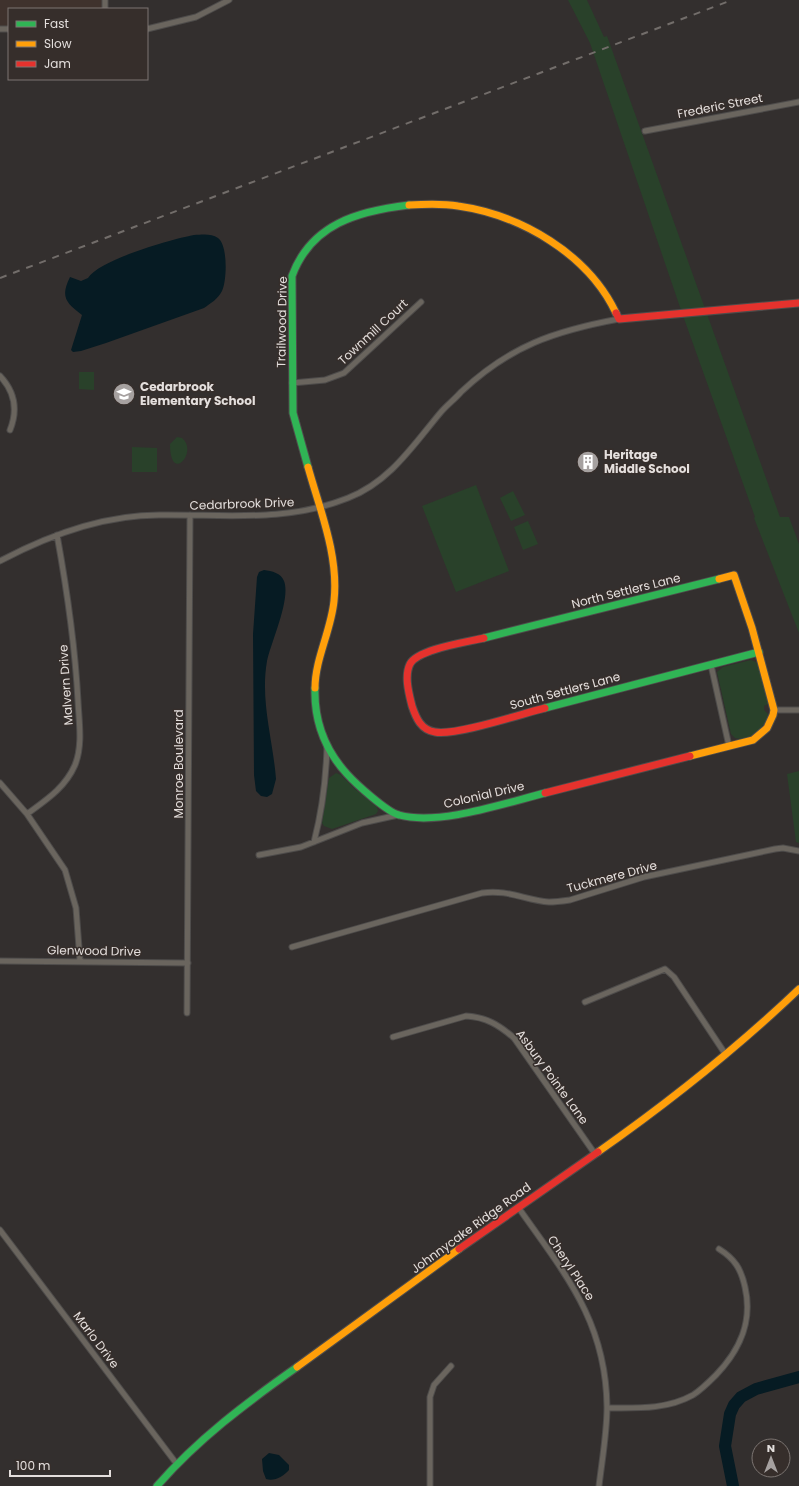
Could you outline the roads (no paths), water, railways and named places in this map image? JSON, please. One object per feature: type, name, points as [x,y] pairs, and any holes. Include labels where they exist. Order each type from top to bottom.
[{"type":"street","points":[[148,29],[196,17],[229,0]]},
{"type":"street","name":"Frederic Street","points":[[645,131],[799,102]]},
{"type":"street","name":"Trailwood Drive","points":[[320,508],[294,413],[292,383],[292,276],[297,260],[314,237],[340,222],[372,210],[407,204],[440,204],[475,208],[511,219],[573,256],[597,280],[612,304],[619,319]]},
{"type":"street","name":"Townmill Court","points":[[292,383],[325,380],[344,373],[421,302]]},
{"type":"street","points":[[619,319],[799,303]]},
{"type":"street","name":"Cedarbrook Drive","points":[[0,561],[29,546],[57,535],[85,526],[138,516],[284,515],[320,508],[350,498],[383,478],[417,443],[442,411],[478,376],[496,363],[538,340],[567,329],[619,319]]},
{"type":"street","points":[[0,376],[8,385],[15,405],[10,430]]},
{"type":"street","points":[[320,508],[333,557],[336,581],[334,607],[315,681],[315,698],[318,718],[327,747],[337,764],[357,786],[398,815]]},
{"type":"street","name":"Monroe Boulevard","points":[[187,1013],[190,516]]},
{"type":"street","name":"Malvern Drive","points":[[27,814],[62,787],[76,763],[79,749],[80,725],[73,636],[57,535]]},
{"type":"street","name":"North Settlers Lane","points":[[407,683],[410,664],[417,657],[428,652],[734,575],[752,628],[774,710]]},
{"type":"street","name":"South Settlers Lane","points":[[407,683],[415,713],[423,728],[434,733],[448,733],[759,652]]},
{"type":"street","points":[[711,665],[729,746]]},
{"type":"street","points":[[774,710],[799,710]]},
{"type":"street","name":"Colonial Drive","points":[[398,815],[440,816],[465,813],[753,740],[762,735],[771,722],[774,710]]},
{"type":"street","points":[[314,842],[321,813],[326,772],[327,747]]},
{"type":"street","points":[[0,783],[27,814],[65,870],[76,908],[80,960]]},
{"type":"street","points":[[259,855],[314,842],[362,822],[398,815]]},
{"type":"street","name":"Tuckmere Drive","points":[[292,947],[482,893],[494,891],[506,892],[539,900],[559,901],[574,899],[644,877],[775,849],[783,848],[799,851]]},
{"type":"street","name":"Glenwood Drive","points":[[0,961],[80,960],[188,963]]},
{"type":"street","points":[[585,1002],[665,969],[674,978],[726,1055]]},
{"type":"street","name":"Johnnycake Ridge Road","points":[[157,1486],[176,1463],[213,1428],[248,1401],[518,1207],[595,1154],[726,1055],[757,1029],[799,989]]},
{"type":"street","name":"Asbury Pointe Lane","points":[[394,1037],[466,1016],[476,1016],[496,1023],[514,1038],[595,1154]]},
{"type":"street","name":"Cheryl Place","points":[[518,1207],[571,1282],[587,1310],[595,1331],[603,1364],[607,1408],[599,1486]]},
{"type":"street","name":"Marlo Drive","points":[[0,1230],[176,1463]]},
{"type":"street","points":[[607,1408],[662,1407],[677,1402],[694,1394],[709,1382],[737,1349],[746,1327],[748,1300],[744,1282],[737,1264],[731,1256],[719,1249]]},
{"type":"street","points":[[430,1486],[430,1397],[434,1385],[452,1366]]},
{"type":"water","points":[[194,235],[215,236],[224,248],[226,272],[224,286],[220,294],[212,303],[204,308],[106,343],[81,351],[73,352],[71,350],[82,315],[72,307],[66,299],[65,290],[70,277],[81,281],[88,278],[95,271],[106,264],[137,251]]},
{"type":"water","points":[[264,570],[281,576],[284,581],[285,589],[283,609],[269,653],[265,676],[266,706],[276,779],[272,794],[267,797],[261,796],[256,791],[254,775],[253,634],[257,577],[259,572]]},
{"type":"water","points":[[269,1453],[279,1455],[289,1465],[289,1470],[287,1472],[279,1478],[272,1480],[266,1479],[263,1471],[262,1459]]},
{"type":"waterway","points":[[733,1486],[725,1446],[730,1414],[734,1405],[741,1397],[756,1389],[799,1377]]},
{"type":"railway","points":[[0,278],[732,0]]},
{"type":"place","name":"Cedarbrook Elementary School","points":[[124,394]]},
{"type":"place","name":"Heritage Middle School","points":[[588,462]]}]
